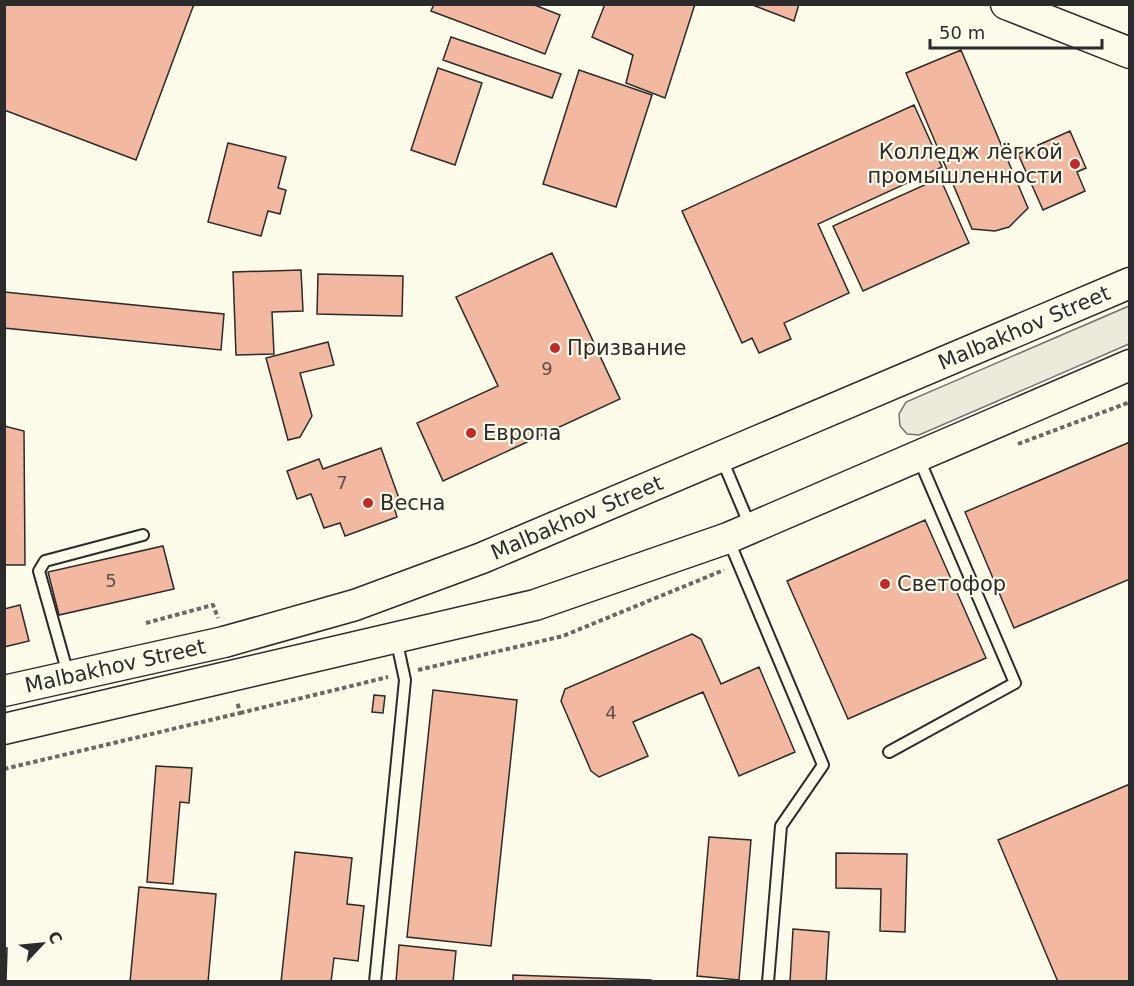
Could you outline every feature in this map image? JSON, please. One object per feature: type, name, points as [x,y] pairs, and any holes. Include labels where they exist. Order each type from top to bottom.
[{"type":"main road","points":[[1006,4],[1130,53]]},
{"type":"main road","name":"Malbakhov Street","points":[[4,691],[224,642],[355,605],[482,558],[1130,283]]},
{"type":"main road","name":"Malbakhov Street","points":[[4,729],[535,605],[739,533],[1130,365]]},
{"type":"lane","points":[[889,752],[1015,683],[918,456]]},
{"type":"lane","points":[[721,457],[739,533],[823,765],[781,826],[768,981]]},
{"type":"lane","points":[[69,677],[39,571],[45,561],[143,536]]},
{"type":"lane","points":[[375,981],[405,680],[396,638]]},
{"type":"path","points":[[146,622],[213,605],[220,626]]},
{"type":"path","points":[[4,770],[240,713],[235,695]]},
{"type":"shaded area","points":[[1129,306],[1129,344],[919,435],[907,434],[900,426],[899,414],[906,402]]},
{"type":"building","points":[[4,4],[194,4],[136,160],[4,110]]},
{"type":"building","points":[[434,4],[532,4],[560,15],[545,54],[431,11]]},
{"type":"building","points":[[605,4],[695,4],[665,98],[626,83],[633,55],[592,37]]},
{"type":"building","points":[[750,4],[799,4],[794,21]]},
{"type":"building","points":[[451,37],[561,74],[552,98],[443,60]]},
{"type":"building","points":[[961,50],[1028,208],[1009,227],[995,231],[972,229],[906,73]]},
{"type":"building","points":[[438,68],[482,83],[455,165],[411,150]]},
{"type":"building","points":[[579,70],[652,95],[616,207],[543,184]]},
{"type":"building","points":[[914,105],[942,167],[818,224],[849,293],[784,323],[791,339],[759,353],[752,338],[742,343],[682,211]]},
{"type":"building","points":[[1070,131],[1086,168],[1077,172],[1085,191],[1043,210],[1018,154]]},
{"type":"building","points":[[228,143],[286,157],[278,188],[286,190],[280,214],[268,211],[261,236],[208,222]]},
{"type":"building","points":[[940,178],[969,243],[863,291],[833,226]]},
{"type":"building","points":[[552,253],[620,399],[443,481],[417,423],[498,386],[456,297]]},
{"type":"building","points":[[301,270],[303,311],[272,312],[274,354],[236,355],[233,272]]},
{"type":"building","points":[[318,274],[403,276],[402,316],[317,314]]},
{"type":"building","points":[[4,292],[224,314],[221,350],[4,328]]},
{"type":"building","points":[[328,342],[334,365],[300,373],[312,416],[300,437],[288,440],[266,358]]},
{"type":"building","points":[[4,426],[24,431],[25,565],[4,565]]},
{"type":"building","points":[[1130,442],[1130,579],[1014,628],[965,512]]},
{"type":"building","points":[[381,448],[401,504],[394,507],[397,517],[345,536],[340,523],[324,528],[311,494],[297,499],[287,471],[319,459],[323,469]]},
{"type":"building","points":[[925,520],[986,658],[848,719],[787,581]]},
{"type":"building","points":[[163,546],[174,589],[59,615],[48,572]]},
{"type":"building","points":[[20,605],[29,641],[4,647],[4,609]]},
{"type":"building","points":[[692,634],[701,639],[721,684],[759,667],[795,752],[739,776],[703,692],[633,722],[648,756],[599,777],[591,771],[561,701],[565,689]]},
{"type":"building","points":[[433,690],[517,700],[491,946],[407,937]]},
{"type":"building","points":[[374,695],[385,696],[383,713],[372,712]]},
{"type":"building","points":[[156,766],[192,768],[189,803],[180,802],[173,884],[147,882]]},
{"type":"building","points":[[1130,784],[1130,982],[1058,982],[998,840]]},
{"type":"building","points":[[709,837],[751,840],[739,980],[697,976]]},
{"type":"building","points":[[295,852],[352,858],[347,904],[364,906],[358,961],[334,958],[331,982],[281,982]]},
{"type":"building","points":[[836,853],[907,854],[905,932],[880,931],[881,889],[836,888]]},
{"type":"building","points":[[139,887],[216,894],[208,982],[130,982]]},
{"type":"building","points":[[793,929],[829,932],[826,982],[790,982]]},
{"type":"building","points":[[399,945],[456,951],[453,982],[396,982]]},
{"type":"building","points":[[4,948],[7,948],[6,982],[4,982]]},
{"type":"building","points":[[513,975],[651,980],[651,982],[513,982]]},
{"type":"place","name":"Колледж лёгкой промышленности","points":[[1075,164]]},
{"type":"place","name":"Призвание","points":[[555,348]]},
{"type":"place","name":"Европа","points":[[471,433]]},
{"type":"place","name":"Весна","points":[[368,503]]},
{"type":"place","name":"Светофор","points":[[885,584]]}]
